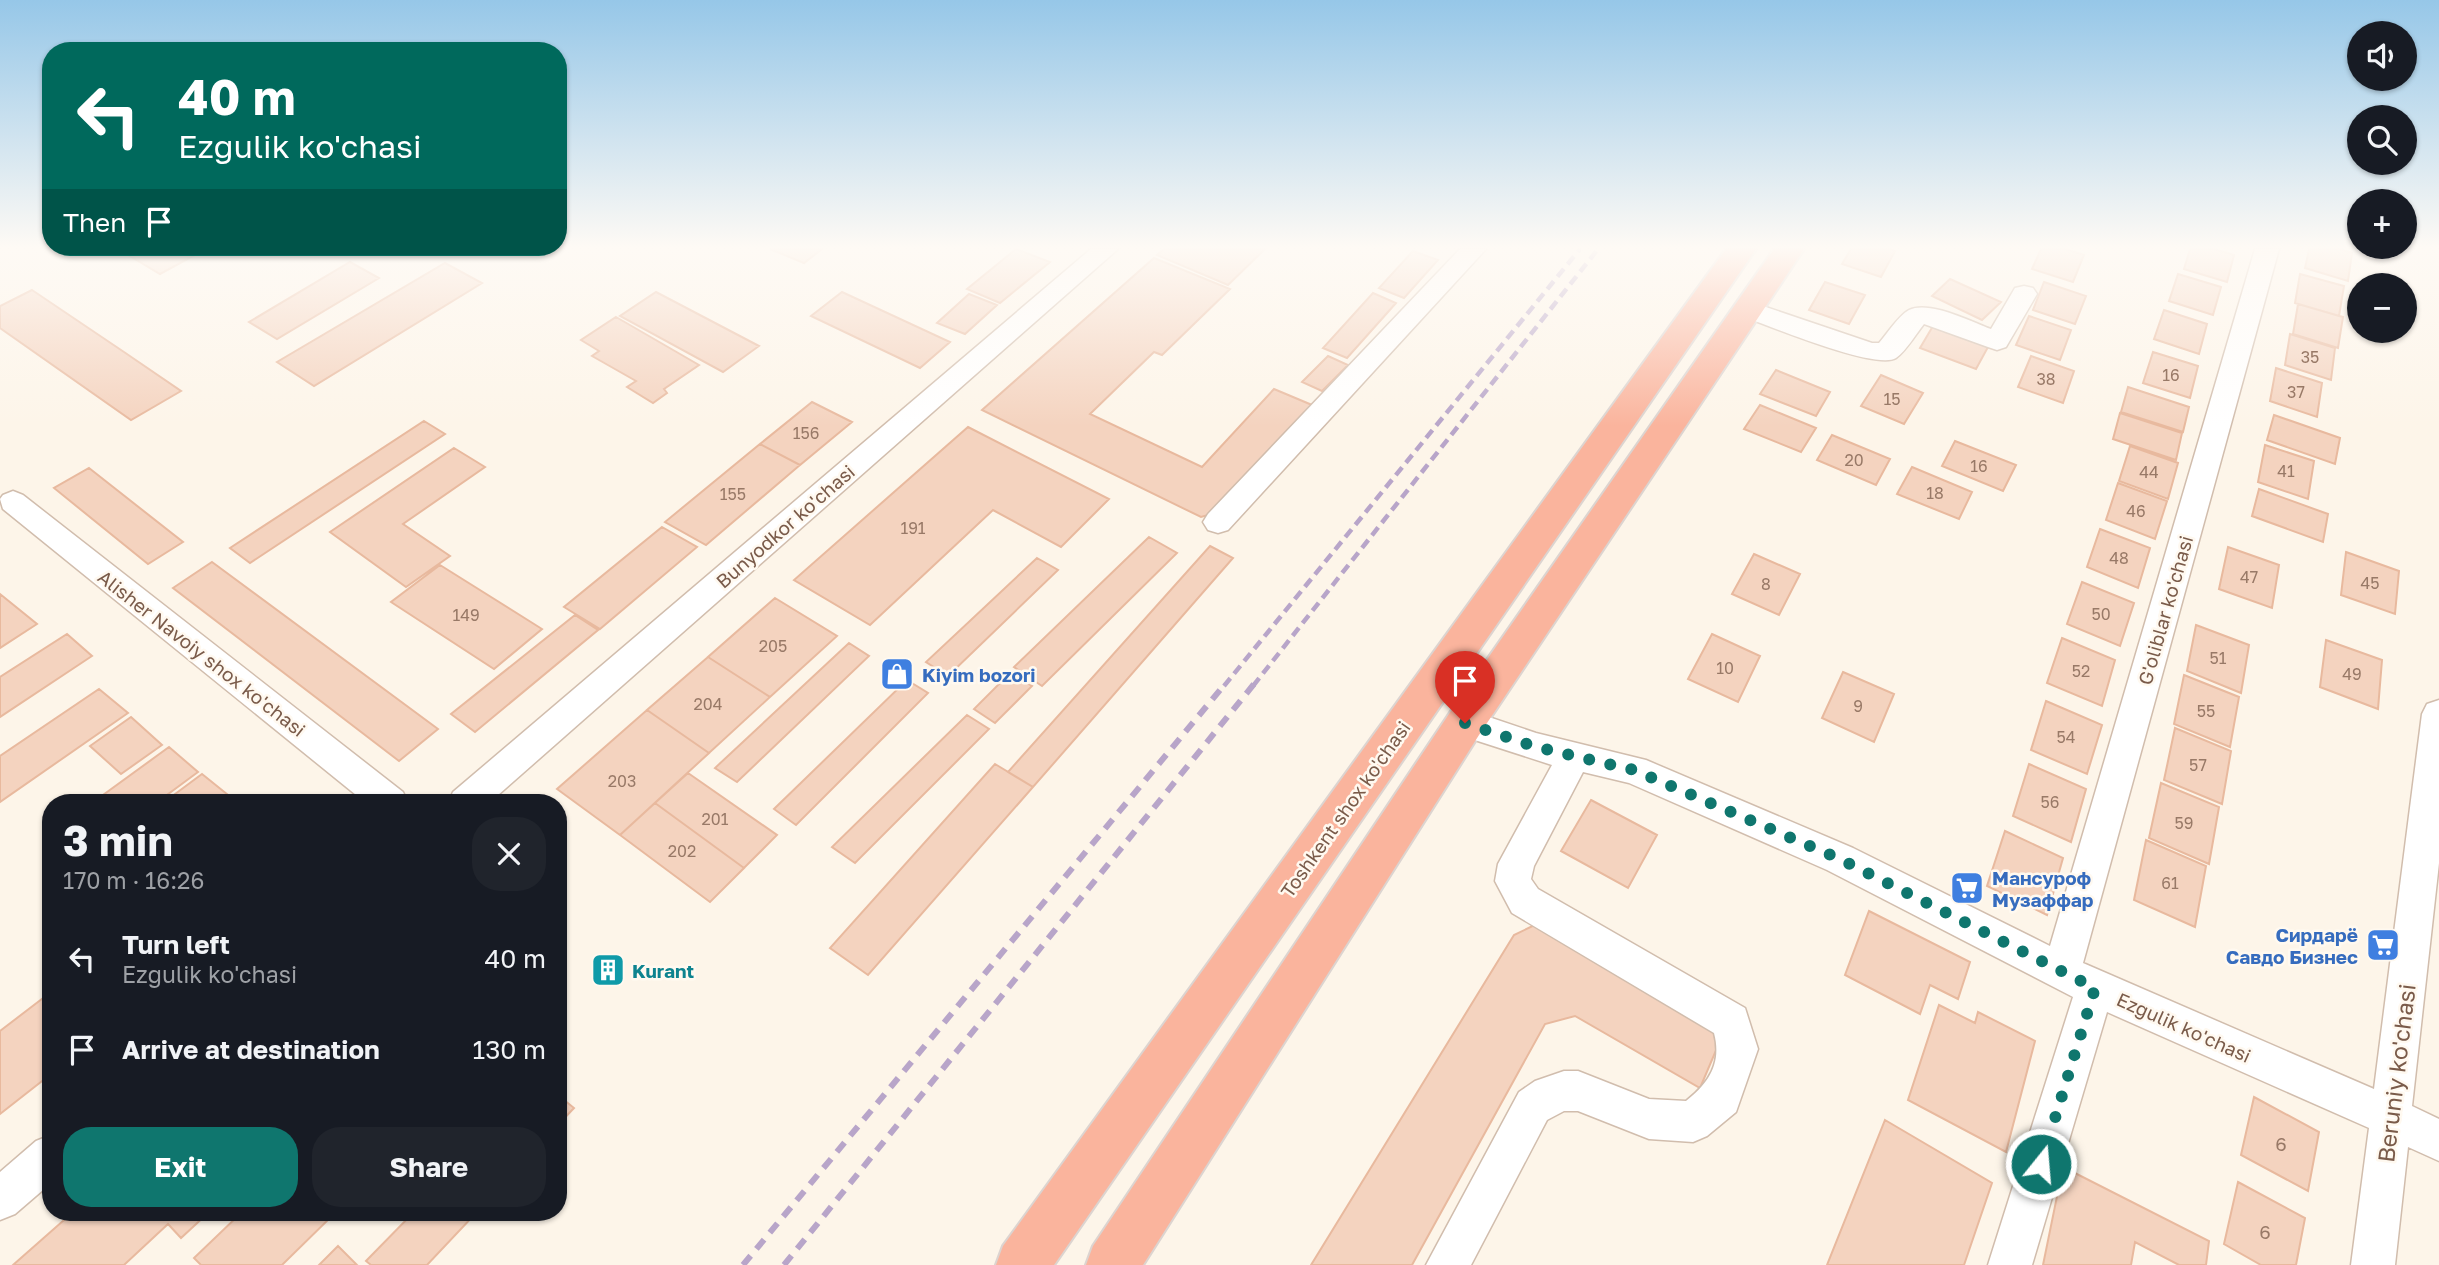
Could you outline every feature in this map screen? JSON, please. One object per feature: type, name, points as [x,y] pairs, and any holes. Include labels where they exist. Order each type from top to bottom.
[{"type":"highway","name":"Toshkent shox ko'chasi","points":[[1022,1265],[1699,308]]},
{"type":"highway","points":[[1112,1265],[1465,723],[1748,309]]},
{"type":"street","name":"Bunyodkor ko'chasi","points":[[475,794],[1038,308]]},
{"type":"street","points":[[1218,522],[1419,308]]},
{"type":"street","points":[[1748,309],[1870,352],[1886,352],[1917,316],[1931,316],[1997,341],[2016,308]]},
{"type":"street","name":"G'oliblar ko'chasi","points":[[2010,1265],[2078,979],[2252,308]]},
{"type":"street","name":"Alisher Navoiy shox ko'chasi","points":[[13,502],[380,794]]},
{"type":"street","name":"Beruniy ko'chasi","points":[[2373,1265],[2432,828],[2439,714]]},
{"type":"street","name":"Ezgulik ko'chasi","points":[[1465,723],[1536,747],[1634,770],[1840,859],[2078,979],[2392,1117],[2439,1141]]},
{"type":"street","points":[[1448,1265],[1533,1106],[1549,1093],[1565,1089],[1598,1096],[1648,1119],[1693,1122],[1722,1098],[1738,1049],[1731,1021],[1525,901],[1513,881],[1516,864],[1574,756]]},
{"type":"street","points":[[0,1199],[42,1164]]},
{"type":"building","points":[[0,308],[59,308],[181,391],[131,420],[0,328]]},
{"type":"building","points":[[273,308],[329,308],[277,339],[249,322]]},
{"type":"building","points":[[369,308],[441,308],[314,386],[277,362]]},
{"type":"building","points":[[632,308],[687,308],[759,346],[723,372],[620,316]]},
{"type":"building","points":[[821,308],[877,308],[950,342],[920,368],[811,316]]},
{"type":"building","points":[[954,308],[994,308],[965,334],[937,323]]},
{"type":"building","points":[[1097,308],[1210,308],[1162,355],[1154,352],[1090,414],[1202,467],[1274,389],[1312,405],[1215,513],[1201,517],[982,410]]},
{"type":"building","points":[[1359,308],[1392,308],[1347,358],[1323,348]]},
{"type":"building","points":[[1810,308],[1858,308],[1849,324],[1809,310]]},
{"type":"building","points":[[1957,308],[1995,308],[1982,320]]},
{"type":"building","points":[[2034,308],[2081,308],[2075,324],[2033,310]]},
{"type":"building","points":[[2191,308],[2215,308],[2213,315]]},
{"type":"building","points":[[2297,308],[2312,308],[2343,317],[2338,348],[2293,334]]},
{"type":"building","points":[[2312,308],[2340,308],[2339,316]]},
{"type":"building","points":[[2164,310],[2207,324],[2199,354],[2154,339]]},
{"type":"building","points":[[2029,316],[2071,330],[2060,360],[2016,345]]},
{"type":"building","points":[[616,317],[699,365],[664,389],[667,393],[653,403],[627,387],[636,381],[592,356],[599,351],[581,340]]},
{"type":"building","points":[[1933,326],[1988,347],[1976,369],[1920,348]]},
{"type":"building","points":[[2290,334],[2335,348],[2331,380],[2285,365]]},
{"type":"building","points":[[2153,352],[2198,366],[2190,398],[2143,383]]},
{"type":"building","points":[[1328,356],[1348,365],[1322,391],[1302,382]]},
{"type":"building","points":[[2031,356],[2074,371],[2063,403],[2018,387]]},
{"type":"building","points":[[2276,368],[2322,383],[2317,417],[2270,401]]},
{"type":"building","points":[[1776,370],[1830,392],[1816,416],[1760,394]]},
{"type":"building","points":[[1881,375],[1923,393],[1904,424],[1861,406]]},
{"type":"building","points":[[2128,387],[2189,407],[2183,432],[2121,412]]},
{"type":"building","points":[[812,402],[852,422],[800,465],[760,444]]},
{"type":"building","points":[[1760,405],[1816,428],[1801,452],[1744,429]]},
{"type":"building","points":[[2120,413],[2182,433],[2176,460],[2113,439]]},
{"type":"building","points":[[2274,415],[2340,438],[2335,464],[2267,440]]},
{"type":"building","points":[[424,421],[445,434],[250,563],[230,548]]},
{"type":"building","points":[[968,427],[1109,499],[1061,547],[993,510],[870,625],[794,580]]},
{"type":"building","points":[[1832,435],[1890,459],[1876,485],[1817,460]]},
{"type":"building","points":[[1955,441],[2016,465],[2003,491],[1942,466]]},
{"type":"building","points":[[760,444],[800,465],[706,545],[665,522]]},
{"type":"building","points":[[2265,445],[2314,461],[2308,499],[2258,482]]},
{"type":"building","points":[[2130,446],[2178,463],[2168,499],[2119,481]]},
{"type":"building","points":[[454,448],[485,467],[403,524],[450,556],[406,587],[330,532]]},
{"type":"building","points":[[1912,467],[1972,492],[1959,519],[1897,494]]},
{"type":"building","points":[[89,468],[183,542],[148,564],[54,488]]},
{"type":"building","points":[[2118,483],[2167,501],[2155,539],[2106,520]]},
{"type":"building","points":[[2259,489],[2328,514],[2323,542],[2252,516]]},
{"type":"building","points":[[662,527],[697,547],[600,629],[564,607]]},
{"type":"building","points":[[2100,529],[2150,548],[2138,588],[2087,567]]},
{"type":"building","points":[[1149,537],[1177,553],[1042,686],[1014,667]]},
{"type":"building","points":[[1210,546],[1233,558],[1033,787],[1008,772]]},
{"type":"building","points":[[2228,547],[2279,565],[2272,608],[2219,589]]},
{"type":"building","points":[[2346,552],[2399,571],[2395,614],[2341,595]]},
{"type":"building","points":[[1754,554],[1800,574],[1779,615],[1732,594]]},
{"type":"building","points":[[1037,558],[1058,570],[948,676],[926,662]]},
{"type":"building","points":[[212,562],[438,729],[399,761],[173,588]]},
{"type":"building","points":[[440,565],[542,629],[494,669],[391,602]]},
{"type":"building","points":[[2082,582],[2134,603],[2120,646],[2067,624]]},
{"type":"building","points":[[0,594],[37,624],[0,648]]},
{"type":"building","points":[[775,598],[837,636],[770,697],[708,657]]},
{"type":"building","points":[[575,615],[598,630],[475,732],[451,714]]},
{"type":"building","points":[[2196,625],[2249,645],[2241,693],[2187,671]]},
{"type":"building","points":[[67,634],[92,656],[0,717],[0,677]]},
{"type":"building","points":[[1712,634],[1760,656],[1738,702],[1688,679]]},
{"type":"building","points":[[2062,638],[2115,660],[2102,706],[2047,683]]},
{"type":"building","points":[[2326,640],[2382,660],[2378,709],[2320,687]]},
{"type":"building","points":[[849,643],[869,656],[737,782],[715,768]]},
{"type":"building","points":[[708,657],[770,697],[709,753],[647,710]]},
{"type":"building","points":[[1843,672],[1894,694],[1874,742],[1822,718]]},
{"type":"building","points":[[1010,673],[1032,686],[995,723],[974,709]]},
{"type":"building","points":[[2184,675],[2239,697],[2230,747],[2174,724]]},
{"type":"building","points":[[907,680],[928,693],[796,825],[774,809]]},
{"type":"building","points":[[99,689],[128,713],[0,802],[0,756]]},
{"type":"building","points":[[2046,701],[2102,725],[2087,774],[2031,750]]},
{"type":"building","points":[[647,710],[709,753],[620,835],[557,789]]},
{"type":"building","points":[[967,715],[989,729],[855,863],[832,847]]},
{"type":"building","points":[[131,717],[162,745],[121,774],[90,746]]},
{"type":"building","points":[[2175,728],[2231,751],[2222,804],[2164,780]]},
{"type":"building","points":[[169,747],[198,772],[168,794],[104,794]]},
{"type":"building","points":[[995,764],[1033,787],[868,975],[830,948]]},
{"type":"building","points":[[2029,764],[2086,789],[2071,842],[2013,816]]},
{"type":"building","points":[[688,773],[777,835],[744,868],[655,803]]},
{"type":"building","points":[[202,774],[227,794],[175,794]]},
{"type":"building","points":[[2161,783],[2219,807],[2209,864],[2149,838]]},
{"type":"building","points":[[1591,800],[1657,835],[1628,888],[1561,851]]},
{"type":"building","points":[[655,803],[744,868],[710,902],[620,835]]},
{"type":"building","points":[[2005,831],[2063,858],[2047,915],[1987,886]]},
{"type":"building","points":[[2146,840],[2206,866],[2195,927],[2134,900]]},
{"type":"building","points":[[1869,911],[1970,962],[1958,999],[1930,985],[1920,1014],[1845,975]]},
{"type":"building","points":[[1539,923],[1726,1027],[1700,1088],[1575,1016],[1545,1024],[1412,1265],[1311,1265],[1514,935]]},
{"type":"building","name":"Kurant","points":[[603,962],[611,962],[616,971],[614,978],[603,980],[598,975],[598,967]]},
{"type":"building","points":[[42,999],[42,1081],[0,1114],[0,1031]]},
{"type":"building","points":[[1939,1005],[1975,1023],[1978,1012],[2035,1041],[2006,1152],[1908,1100]]},
{"type":"building","points":[[2254,1097],[2319,1132],[2308,1191],[2241,1155]]},
{"type":"building","points":[[567,1102],[574,1108],[567,1115]]},
{"type":"building","points":[[1885,1120],[1992,1183],[1964,1265],[1827,1265]]},
{"type":"building","points":[[2063,1167],[2209,1241],[2206,1265],[2179,1265],[2135,1242],[2131,1265],[2043,1265]]},
{"type":"building","points":[[2238,1182],[2305,1218],[2296,1265],[2261,1265],[2224,1244]]},
{"type":"building","points":[[63,1221],[199,1221],[181,1238],[168,1224],[124,1265],[13,1265]]},
{"type":"building","points":[[233,1221],[327,1221],[282,1265],[201,1265],[194,1258]]},
{"type":"building","points":[[405,1221],[468,1221],[427,1265],[371,1265],[366,1261]]},
{"type":"building","points":[[338,1246],[357,1265],[319,1265]]},
{"type":"railway","points":[[1224,686],[1532,308]]},
{"type":"railway","points":[[1253,686],[1551,308]]},
{"type":"railway","points":[[743,1265],[1225,684]]},
{"type":"railway","points":[[784,1265],[1254,684]]},
{"type":"place","name":"Kiyim bozori","points":[[897,674]]},
{"type":"place","name":"Мансуроф Музаффар","points":[[1967,888]]},
{"type":"place","name":"Сирдарё Савдо Бизнес","points":[[2383,945]]},
{"type":"place","name":"Kurant","points":[[608,970]]},
{"type":"route","points":[[1465,723],[1536,747],[1634,770],[1840,859],[2095,988],[2041,1164]]}]
